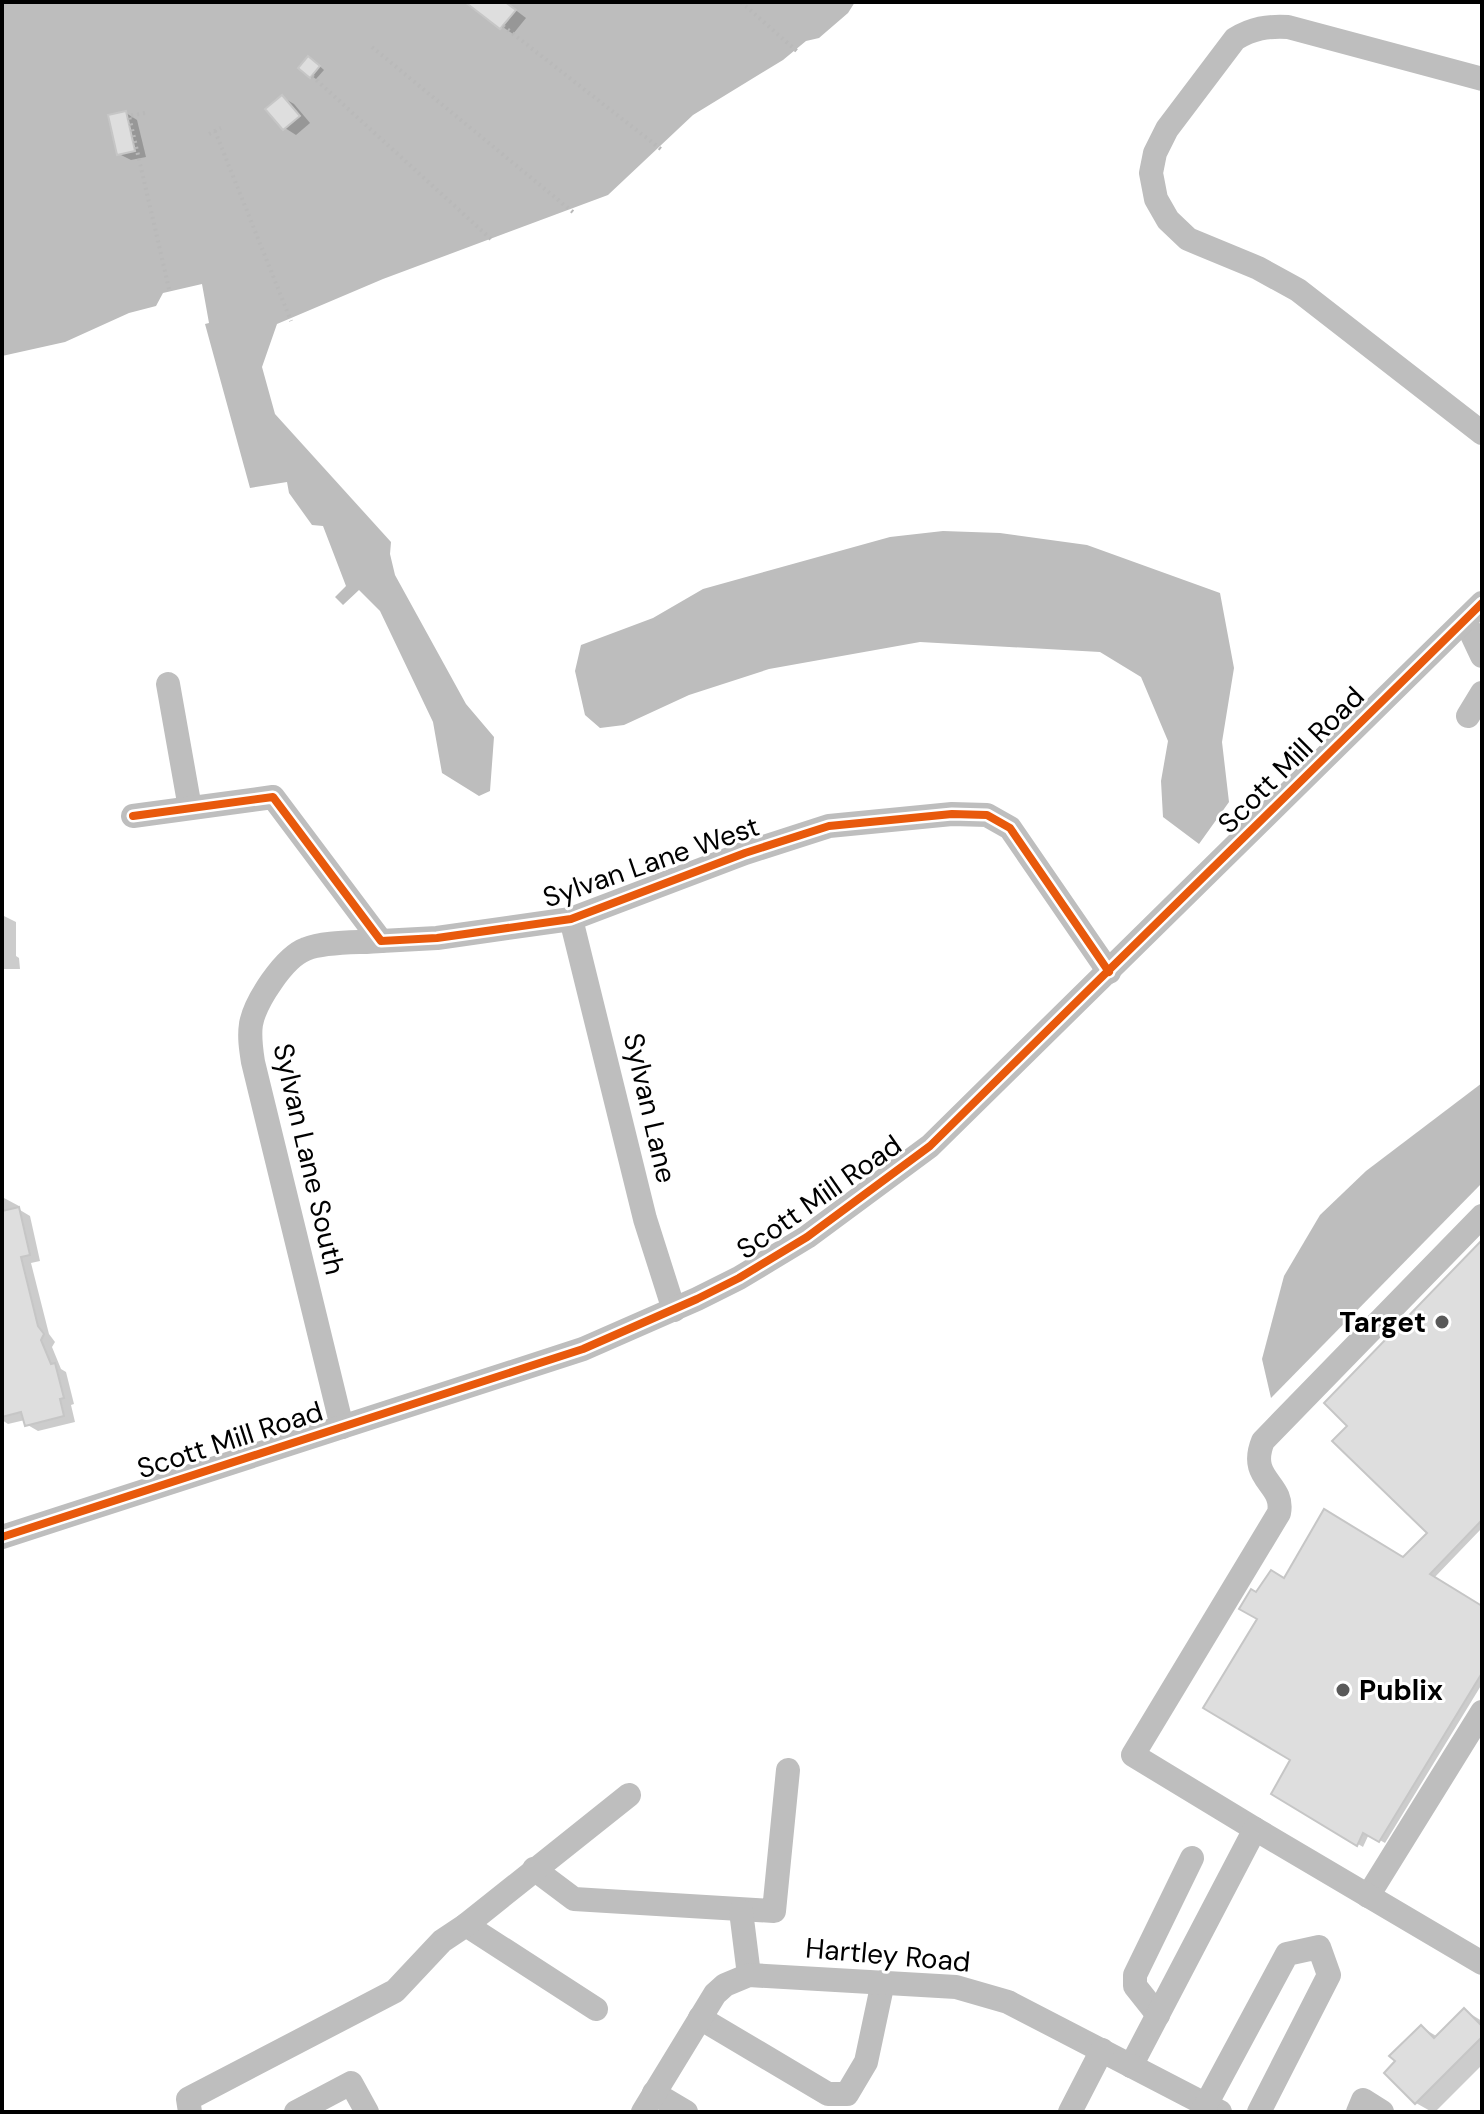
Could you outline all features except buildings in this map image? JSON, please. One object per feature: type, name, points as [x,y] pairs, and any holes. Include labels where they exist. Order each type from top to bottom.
[{"type":"street","points":[[1482,79],[1288,27],[1268,26],[1249,31],[1235,39],[1167,129],[1155,153],[1151,173],[1156,199],[1168,220],[1188,239],[1258,268],[1298,290],[1482,433]]},
{"type":"street","points":[[1474,612],[1482,656]]},
{"type":"street","name":"Scott Mill Road","points":[[2,1537],[583,1349],[739,1278],[807,1237],[930,1146],[1474,612]]},
{"type":"street","points":[[168,684],[190,808]]},
{"type":"street","points":[[1468,716],[1482,693]]},
{"type":"street","points":[[133,816],[273,797],[381,941]]},
{"type":"street","name":"Sylvan Lane West","points":[[381,941],[437,938],[571,919],[745,853],[829,826],[952,814],[987,815],[1010,828],[1109,972]]},
{"type":"street","name":"Sylvan Lane","points":[[571,919],[645,1219],[674,1310]]},
{"type":"street","name":"Sylvan Lane South","points":[[342,1427],[253,1062],[251,1021],[288,961],[305,949],[381,941]]},
{"type":"street","points":[[1482,1216],[1263,1441],[1258,1456],[1259,1468],[1278,1496],[1281,1504],[1279,1513],[1133,1755],[1482,1963]]},
{"type":"street","points":[[1368,1896],[1482,1712]]},
{"type":"street","points":[[534,1869],[574,1899],[774,1911],[788,1770]]},
{"type":"street","points":[[190,2112],[188,2099],[395,1991],[442,1941],[629,1795]]},
{"type":"street","points":[[1131,2066],[1255,1829]]},
{"type":"street","points":[[1158,2015],[1135,1986],[1135,1975],[1192,1858]]},
{"type":"street","points":[[1180,1883],[1216,1903]]},
{"type":"street","points":[[686,2112],[649,2103],[715,1994],[725,1985],[749,1975],[741,1911]]},
{"type":"street","points":[[466,1925],[596,2009]]},
{"type":"street","points":[[1209,2110],[1287,1954],[1319,1947],[1329,1975],[1259,2112]]},
{"type":"street","name":"Hartley Road","points":[[749,1975],[956,1987],[984,1993],[1102,2050],[1209,2110]]},
{"type":"street","points":[[700,2018],[828,2094],[847,2094],[866,2062],[883,1982]]},
{"type":"street","points":[[1070,2112],[1102,2050]]},
{"type":"street","points":[[296,2112],[351,2083],[367,2112]]},
{"type":"street","points":[[1358,2112],[1363,2100],[1382,2112]]},
{"type":"path","points":[[741,2],[799,53]]},
{"type":"path","points":[[503,26],[662,150]]},
{"type":"path","points":[[372,47],[574,213]]},
{"type":"path","points":[[312,76],[492,240]]},
{"type":"path","points":[[145,113],[129,116],[170,293]]},
{"type":"path","points":[[209,134],[221,128]]},
{"type":"path","points":[[215,131],[291,321]]},
{"type":"shaded area","points":[[2,2],[855,2],[848,13],[819,38],[806,41],[783,60],[693,115],[608,195],[383,279],[277,324],[262,367],[275,414],[391,542],[390,554],[395,575],[466,704],[494,737],[490,791],[479,796],[442,773],[433,722],[380,611],[359,590],[343,605],[335,597],[346,586],[323,526],[312,525],[289,493],[287,482],[250,488],[205,324],[209,323],[202,284],[163,293],[156,306],[129,313],[65,342],[2,356]]},
{"type":"shaded area","points":[[943,531],[1000,533],[1087,545],[1220,593],[1234,668],[1222,742],[1229,802],[1199,844],[1163,817],[1161,781],[1168,741],[1141,677],[1100,652],[920,642],[769,669],[689,695],[624,725],[600,728],[585,715],[575,671],[581,645],[653,618],[703,589],[890,537]]},
{"type":"shaded area","points":[[1482,1083],[1482,1183],[1271,1398],[1262,1359],[1284,1276],[1320,1215],[1366,1171]]},
{"type":"cycle path","points":[[2,1537],[583,1349],[697,1299],[807,1237],[930,1146],[1482,603]]},
{"type":"cycle path","points":[[133,816],[273,797],[381,941],[437,938],[571,919],[745,853],[829,826],[952,814],[987,815],[1010,828],[1109,972]]},
{"type":"place","name":"Target","points":[[1442,1322]]},
{"type":"place","name":"Publix","points":[[1343,1690]]}]
